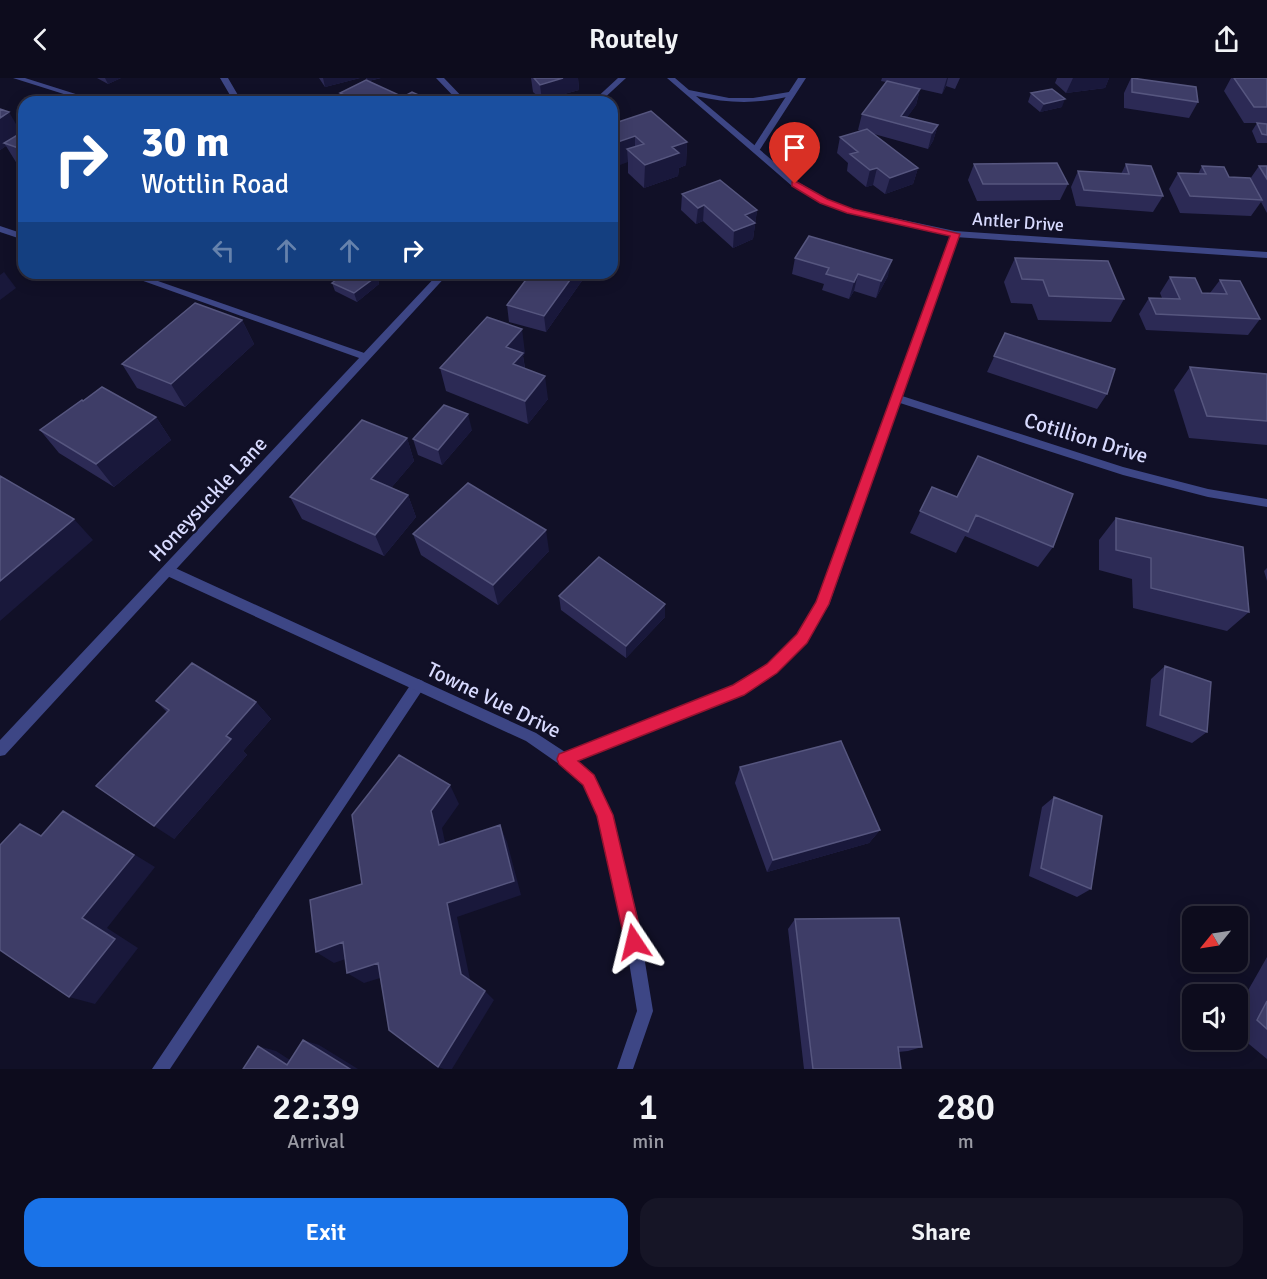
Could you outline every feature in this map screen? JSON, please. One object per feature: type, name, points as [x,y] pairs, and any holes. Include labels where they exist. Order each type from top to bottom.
[{"type":"street","points":[[17,78],[77,96]]},
{"type":"street","points":[[224,78],[234,96]]},
{"type":"street","points":[[440,78],[457,96]]},
{"type":"street","points":[[602,96],[622,78]]},
{"type":"street","name":"Antler Drive","points":[[671,78],[795,184],[824,201],[850,211],[955,234],[1267,255]]},
{"type":"street","points":[[756,149],[802,78]]},
{"type":"street","points":[[687,92],[715,99],[742,102],[767,101],[792,93]]},
{"type":"street","points":[[0,229],[18,235]]},
{"type":"street","points":[[564,759],[739,690],[772,668],[802,638],[822,604],[955,234]]},
{"type":"street","points":[[143,279],[366,357]]},
{"type":"street","name":"Honeysuckle Lane","points":[[0,750],[438,279]]},
{"type":"street","name":"Cotillion Drive","points":[[896,398],[1123,471],[1208,493],[1267,503]]},
{"type":"street","name":"Towne Vue Drive","points":[[169,571],[531,737],[564,759],[588,780],[605,815],[630,919],[645,1011],[625,1069]]},
{"type":"street","points":[[160,1069],[418,685]]},
{"type":"building","points":[[534,78],[563,78],[540,85]]},
{"type":"building","points":[[1132,78],[1196,87],[1198,102],[1132,92]]},
{"type":"building","points":[[1234,78],[1267,78],[1267,107],[1254,107]]},
{"type":"building","points":[[366,80],[401,96],[346,96],[340,93]]},
{"type":"building","points":[[887,81],[920,89],[901,116],[938,125],[932,133],[862,114]]},
{"type":"building","points":[[1052,89],[1065,99],[1044,104],[1031,93]]},
{"type":"building","points":[[412,92],[421,96],[405,96]]},
{"type":"building","points":[[0,109],[9,112],[0,118]]},
{"type":"building","points":[[651,111],[687,142],[672,147],[679,153],[645,165],[627,149],[644,144],[635,136],[618,142],[618,122]]},
{"type":"building","points":[[1257,123],[1267,124],[1267,135],[1262,134]]},
{"type":"building","points":[[867,129],[918,168],[890,178],[877,168],[870,170],[850,154],[858,152],[840,137]]},
{"type":"building","points":[[18,135],[18,148],[4,143]]},
{"type":"building","points":[[1057,163],[1068,184],[983,184],[974,164]]},
{"type":"building","points":[[1126,164],[1151,166],[1163,196],[1084,190],[1078,171],[1129,174]]},
{"type":"building","points":[[1202,166],[1224,167],[1229,177],[1250,178],[1262,200],[1190,196],[1178,173],[1206,174]]},
{"type":"building","points":[[1259,166],[1267,166],[1267,179]]},
{"type":"building","points":[[720,180],[757,210],[745,215],[755,223],[734,231],[704,205],[698,208],[682,194]]},
{"type":"building","points":[[809,236],[892,260],[881,281],[858,274],[854,282],[826,274],[829,268],[795,258]]},
{"type":"building","points":[[1015,258],[1108,261],[1124,299],[1049,296],[1043,280],[1022,279]]},
{"type":"building","points":[[1170,277],[1195,278],[1202,293],[1227,294],[1220,280],[1240,281],[1260,319],[1156,314],[1149,298],[1180,299]]},
{"type":"building","points":[[337,279],[373,279],[354,293],[332,283]]},
{"type":"building","points":[[526,279],[571,279],[544,316],[507,305]]},
{"type":"building","points":[[195,303],[242,320],[171,384],[122,364]]},
{"type":"building","points":[[487,317],[522,329],[506,347],[523,353],[513,364],[545,376],[525,401],[440,368]]},
{"type":"building","points":[[1005,333],[1115,369],[1107,394],[994,356]]},
{"type":"building","points":[[1190,367],[1267,374],[1267,421],[1207,416]]},
{"type":"building","points":[[102,387],[156,417],[96,464],[40,430]]},
{"type":"building","points":[[444,405],[468,414],[438,450],[413,439]]},
{"type":"building","points":[[362,420],[407,438],[371,479],[408,495],[375,535],[290,497]]},
{"type":"building","points":[[978,456],[1073,494],[1053,547],[976,515],[968,532],[920,511],[932,487],[957,497]]},
{"type":"building","points":[[0,476],[74,519],[0,581]]},
{"type":"building","points":[[468,483],[546,530],[493,585],[413,534]]},
{"type":"building","points":[[1116,518],[1243,547],[1249,612],[1151,588],[1151,558],[1116,550]]},
{"type":"building","points":[[599,557],[665,604],[626,646],[559,596]]},
{"type":"building","points":[[192,663],[256,702],[226,736],[231,739],[154,826],[96,786],[169,710],[156,701]]},
{"type":"building","points":[[1165,666],[1211,682],[1207,732],[1160,715]]},
{"type":"building","points":[[841,741],[880,830],[773,860],[740,767]]},
{"type":"building","points":[[399,755],[450,785],[431,811],[439,845],[500,825],[514,881],[447,903],[461,974],[485,991],[438,1067],[389,1030],[378,963],[347,973],[343,942],[316,952],[310,900],[362,884],[352,815]]},
{"type":"building","points":[[1054,797],[1102,816],[1091,889],[1041,868]]},
{"type":"building","points":[[63,811],[134,855],[82,918],[115,939],[69,997],[0,950],[0,845],[20,824],[41,836]]},
{"type":"building","points":[[899,918],[922,1047],[898,1047],[901,1069],[813,1069],[795,919]]},
{"type":"building","points":[[1267,1001],[1267,1029],[1257,1020]]},
{"type":"building","points":[[303,1040],[350,1069],[243,1069],[258,1046],[287,1065]]},
{"type":"route","points":[[634,942],[605,815],[588,780],[564,759],[739,690],[772,668],[802,638],[822,604],[955,234],[850,211],[824,201],[795,184]]}]
